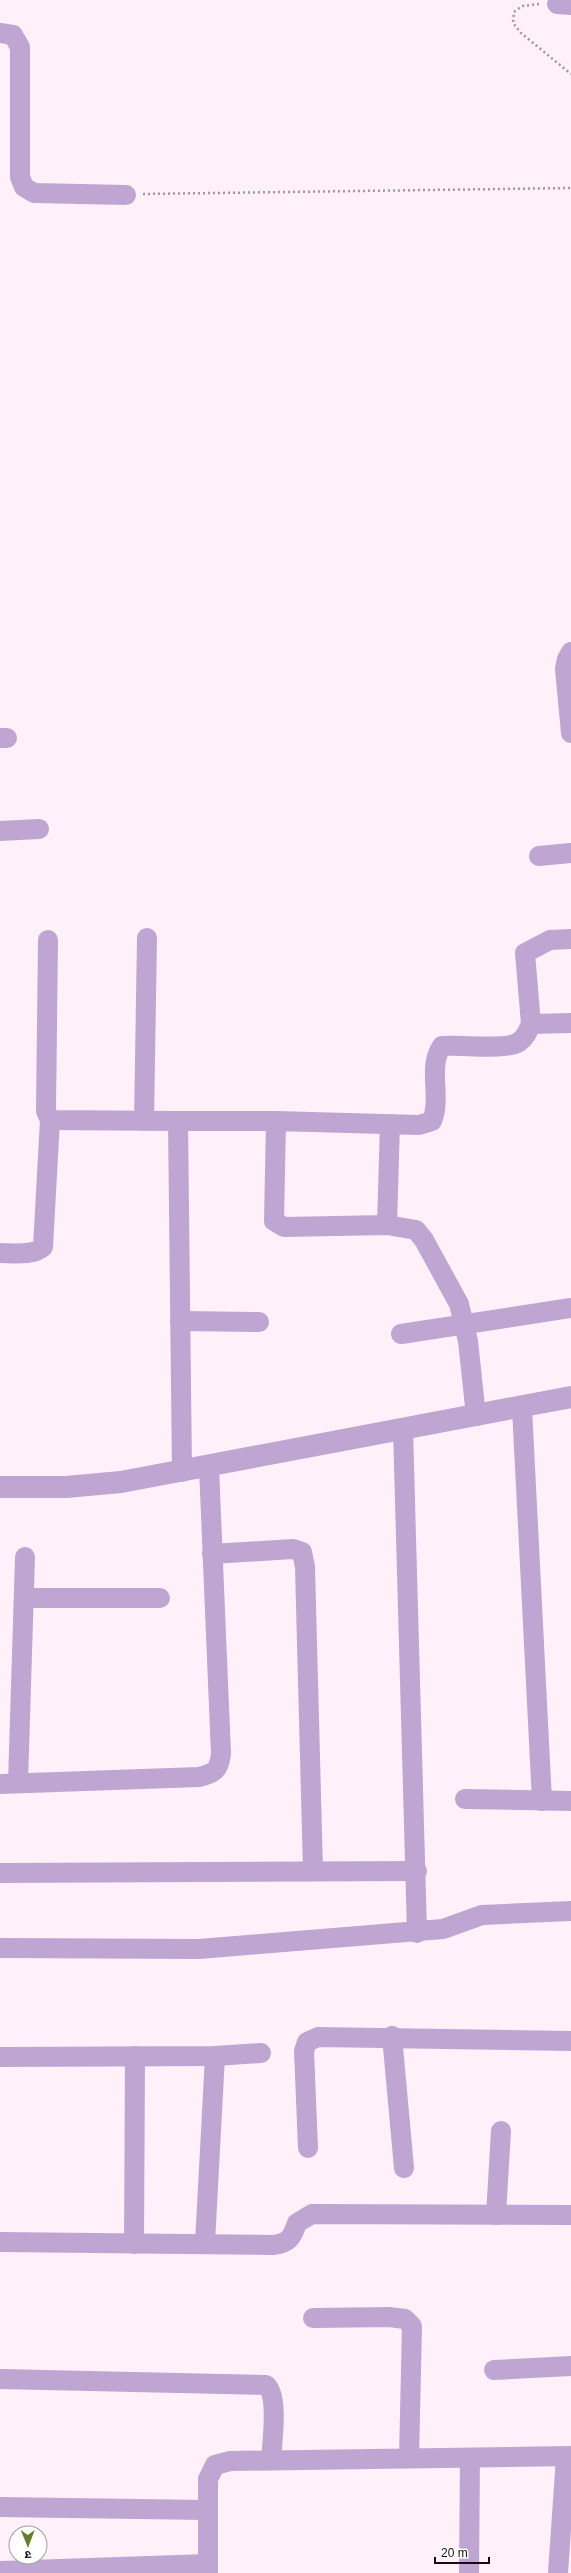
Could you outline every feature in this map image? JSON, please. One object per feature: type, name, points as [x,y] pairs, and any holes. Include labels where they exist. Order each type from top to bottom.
[{"type":"street","points":[[0,33],[14,35],[20,47],[20,177],[24,187],[34,193],[126,195]]},
{"type":"street","points":[[571,652],[567,659],[565,669],[571,733]]},
{"type":"street","points":[[0,831],[39,829]]},
{"type":"street","points":[[539,856],[571,853]]},
{"type":"street","points":[[144,1121],[147,938]]},
{"type":"street","points":[[50,1120],[276,1121],[419,1125],[432,1121],[436,1111],[435,1055],[442,1046],[506,1045],[518,1042],[526,1035],[531,1024],[525,952],[550,940],[571,939]]},
{"type":"street","points":[[0,1253],[32,1252],[43,1247],[50,1120],[46,1111],[48,940]]},
{"type":"street","points":[[531,1024],[571,1024]]},
{"type":"street","points":[[178,1121],[182,1472]]},
{"type":"street","points":[[276,1121],[273,1217],[278,1225],[284,1228],[387,1224],[416,1230],[424,1240],[451,1286],[466,1324],[476,1416]]},
{"type":"street","points":[[387,1224],[390,1124]]},
{"type":"street","points":[[401,1334],[571,1308]]},
{"type":"street","points":[[180,1321],[259,1322]]},
{"type":"street","points":[[0,1487],[66,1487],[121,1482],[182,1472],[402,1429],[522,1408],[571,1397]]},
{"type":"street","points":[[522,1408],[542,1801]]},
{"type":"street","points":[[402,1429],[417,1871],[417,1932]]},
{"type":"street","points":[[25,1557],[25,1598],[9,1783],[199,1777],[214,1773],[220,1766],[221,1754],[209,1467]]},
{"type":"street","points":[[212,1554],[293,1548],[302,1552],[313,1871]]},
{"type":"street","points":[[25,1598],[160,1598]]},
{"type":"street","points":[[465,1799],[571,1801]]},
{"type":"street","points":[[0,1872],[417,1871]]},
{"type":"street","points":[[0,1948],[199,1949],[417,1932],[443,1929],[482,1915],[571,1911]]},
{"type":"street","points":[[308,2148],[304,2051],[307,2042],[318,2037],[392,2036],[571,2041]]},
{"type":"street","points":[[392,2036],[404,2168]]},
{"type":"street","points":[[0,2056],[215,2056],[261,2053]]},
{"type":"street","points":[[134,2244],[135,2056]]},
{"type":"street","points":[[205,2243],[215,2056]]},
{"type":"street","points":[[496,2215],[501,2131]]},
{"type":"street","points":[[0,2242],[284,2244],[292,2238],[297,2223],[312,2214],[571,2215]]},
{"type":"street","points":[[313,2318],[389,2317],[405,2320],[412,2326],[409,2458]]},
{"type":"street","points":[[494,2370],[571,2366]]},
{"type":"street","points":[[0,2380],[266,2384],[271,2389],[273,2399],[271,2460]]},
{"type":"street","points":[[0,2571],[208,2568],[208,2480],[215,2465],[230,2461],[569,2456],[558,2573]]},
{"type":"street","points":[[469,2573],[470,2458]]},
{"type":"street","points":[[0,2507],[207,2510]]},
{"type":"path","points":[[564,5],[522,6],[514,12],[513,23],[521,33],[571,74]]},
{"type":"path","points":[[126,195],[571,188]]}]
